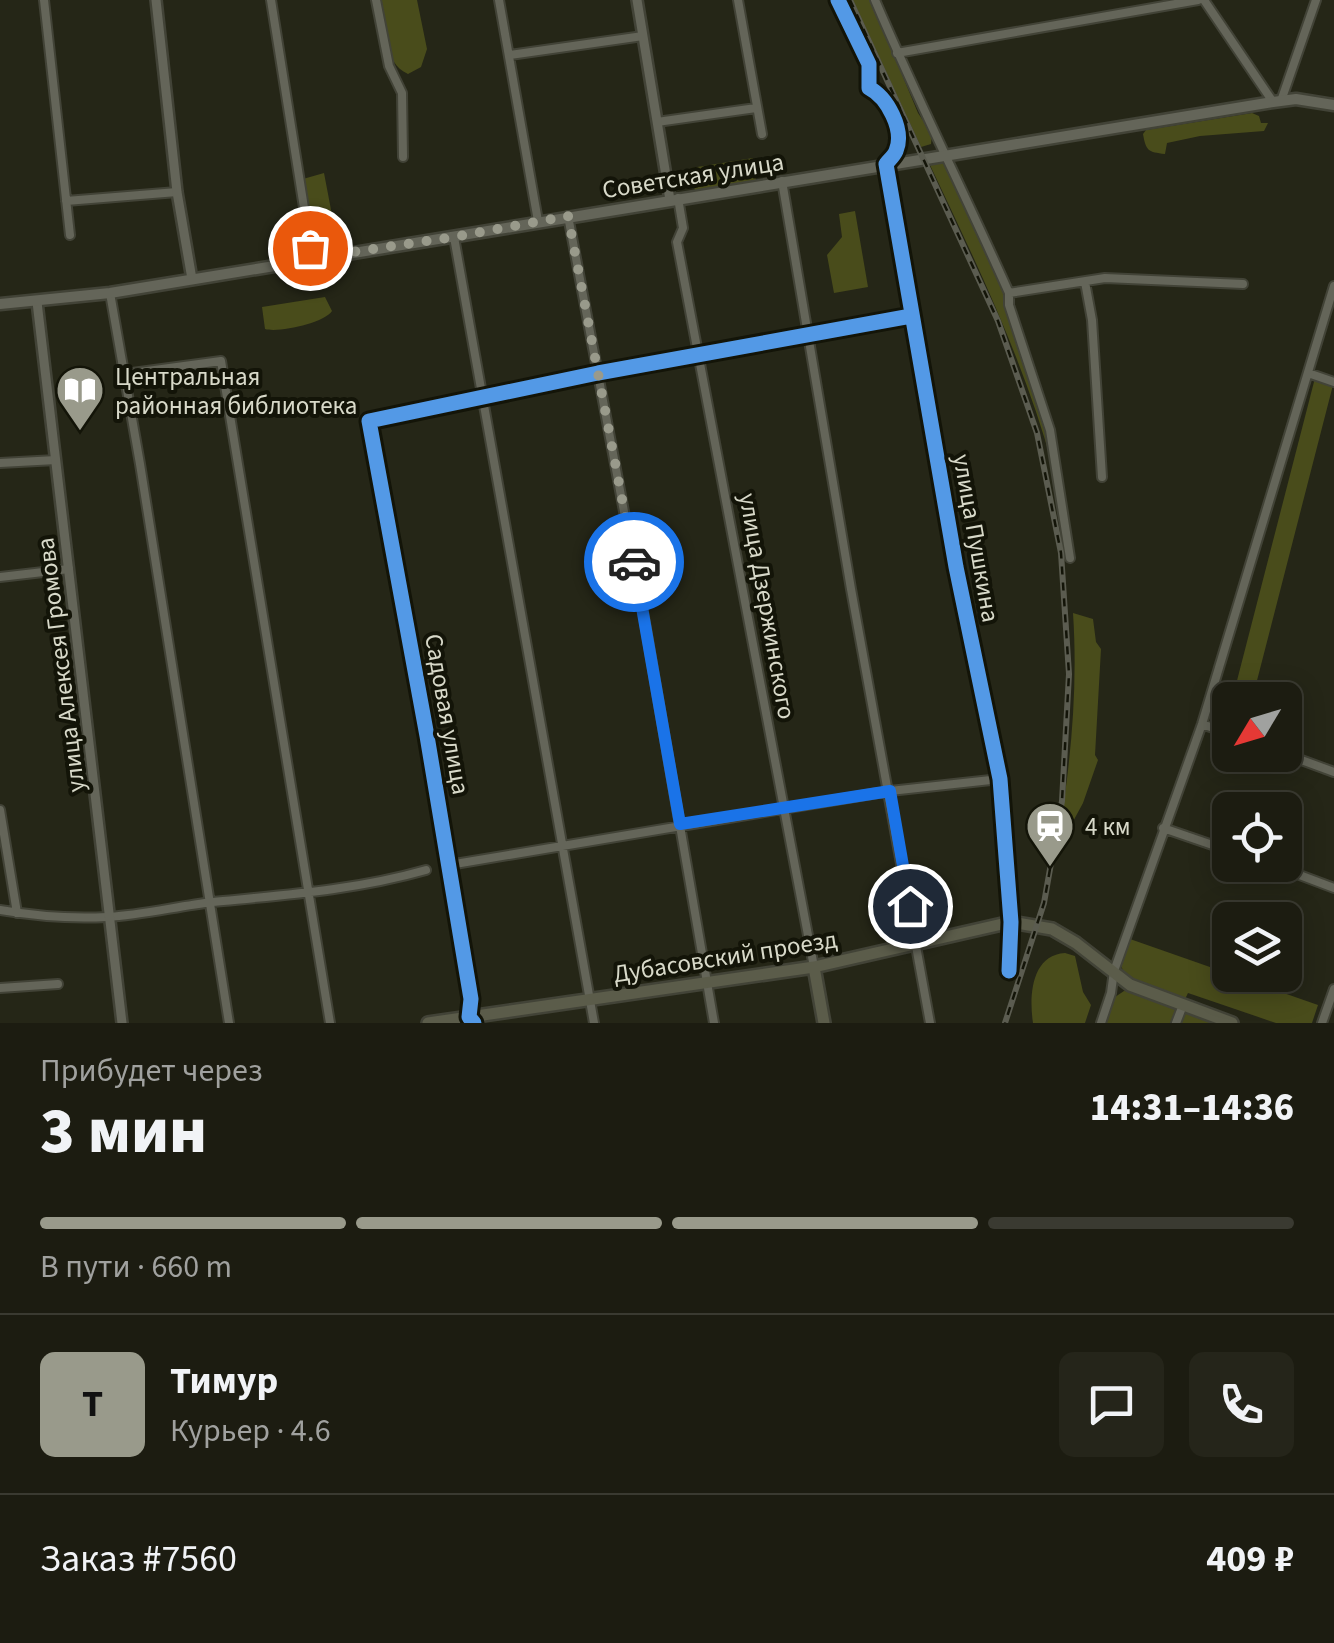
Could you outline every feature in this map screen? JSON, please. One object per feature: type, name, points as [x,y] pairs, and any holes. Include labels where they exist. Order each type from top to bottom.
[{"type":"main road","name":"Советская улица","points":[[0,304],[110,293],[1277,101],[1334,105]]},
{"type":"main road","name":"Дубасовский проезд","points":[[428,1023],[470,1021],[814,966],[1010,922],[1026,922],[1064,935],[1114,971]]},
{"type":"main road","name":"улица Дзержинского","points":[[814,966],[824,1023]]},
{"type":"main road","points":[[1114,971],[1130,985],[1232,1023]]},
{"type":"street","points":[[44,0],[70,234]]},
{"type":"street","points":[[156,0],[177,192],[192,279]]},
{"type":"street","points":[[270,0],[312,258]]},
{"type":"street","points":[[376,0],[389,66],[402,93],[403,157]]},
{"type":"street","points":[[500,0],[538,221]]},
{"type":"street","points":[[637,0],[674,199]]},
{"type":"street","points":[[738,0],[762,134]]},
{"type":"street","name":"улица Пушкина","points":[[838,0],[869,64],[868,88],[875,90],[895,122],[899,137],[896,151],[886,164],[967,625],[1000,779],[1010,922],[1009,971]]},
{"type":"street","points":[[874,0],[1009,292],[1009,305],[1050,430],[1070,558]]},
{"type":"street","points":[[897,53],[1201,0],[1277,101]]},
{"type":"street","points":[[1277,101],[1316,0]]},
{"type":"street","points":[[510,55],[643,36]]},
{"type":"street","points":[[657,122],[756,108]]},
{"type":"street","points":[[782,180],[930,1023]]},
{"type":"street","points":[[66,201],[177,192]]},
{"type":"street","name":"улица Дзержинского","points":[[674,199],[683,228],[677,242],[814,966]]},
{"type":"street","points":[[568,216],[714,1023]]},
{"type":"street","points":[[454,237],[594,1023]]},
{"type":"street","points":[[1009,292],[1105,278],[1244,284]]},
{"type":"street","points":[[1085,282],[1092,320],[1102,476]]},
{"type":"street","points":[[1101,1023],[1114,971],[1202,724],[1334,286]]},
{"type":"street","points":[[110,293],[228,1023]]},
{"type":"street","name":"улица Алексея Громова","points":[[37,302],[122,1023]]},
{"type":"street","points":[[481,396],[911,316]]},
{"type":"street","points":[[124,374],[221,361],[330,1023]]},
{"type":"street","points":[[1308,373],[1334,382]]},
{"type":"street","name":"Садовая улица","points":[[470,1021],[471,999],[450,865],[369,421],[481,396]]},
{"type":"street","points":[[0,463],[56,460]]},
{"type":"street","points":[[0,577],[68,569]]},
{"type":"street","points":[[1202,724],[1212,728]]},
{"type":"street","points":[[1302,760],[1334,772]]},
{"type":"street","points":[[450,865],[890,791],[1000,779]]},
{"type":"street","points":[[0,810],[17,913]]},
{"type":"street","points":[[1163,828],[1212,845]]},
{"type":"street","points":[[0,910],[32,917],[108,917],[310,893],[426,870]]},
{"type":"street","points":[[1302,876],[1334,888]]},
{"type":"street","points":[[0,988],[58,984]]},
{"type":"street","points":[[1322,1023],[1334,989]]},
{"type":"street","points":[[1176,1023],[1182,1006]]},
{"type":"green space","points":[[380,0],[417,0],[427,49],[421,67],[408,74],[389,52]]},
{"type":"green space","points":[[853,0],[871,0],[918,113],[932,134],[931,144],[921,147]]},
{"type":"green space","points":[[1252,113],[1259,116],[1261,123],[1268,123],[1264,131],[1167,143],[1165,154],[1149,150],[1144,140],[1146,130]]},
{"type":"green space","points":[[753,158],[756,180],[695,191],[691,168]]},
{"type":"green space","points":[[947,160],[1024,350],[1053,467],[1013,350],[929,163]]},
{"type":"green space","points":[[324,173],[337,241],[315,245],[303,179]]},
{"type":"green space","points":[[855,211],[868,287],[834,293],[827,255],[842,237],[839,214]]},
{"type":"green space","points":[[325,297],[332,311],[320,319],[290,328],[265,329],[262,307]]},
{"type":"green space","points":[[1315,378],[1333,385],[1257,682],[1237,682]]},
{"type":"green space","points":[[1073,613],[1093,619],[1096,642],[1101,649],[1095,755],[1098,760],[1083,803],[1063,840],[1059,835],[1074,696]]},
{"type":"green space","points":[[1130,939],[1212,968],[1212,992],[1281,992],[1318,1005],[1312,1023],[1276,1023],[1188,993],[1185,999],[1127,979],[1121,966]]},
{"type":"green space","points":[[1065,953],[1075,956],[1083,992],[1091,1005],[1085,1023],[1033,1023],[1032,990],[1039,969],[1045,961]]},
{"type":"green space","points":[[1124,991],[1220,1023],[1104,1023],[1115,997]]},
{"type":"railway","points":[[850,0],[998,321],[1037,433],[1061,553],[1069,674],[1062,801],[1044,903],[1005,1023]]},
{"type":"cycle path","points":[[838,0],[869,64],[869,88],[888,106],[898,134],[896,151],[886,164],[956,567],[1000,779],[1011,922],[1009,971]]},
{"type":"cycle path","points":[[474,1023],[469,1017],[471,999],[427,736],[369,421],[598,373],[911,316]]},
{"type":"way so far","points":[[310,248],[312,258],[568,216],[634,562]]},
{"type":"place","name":"Центральная районная библиотека","points":[[80,432]]},
{"type":"place","name":"4 км","points":[[1050,868]]},
{"type":"route","points":[[634,562],[680,824],[890,791],[910,906]]}]
